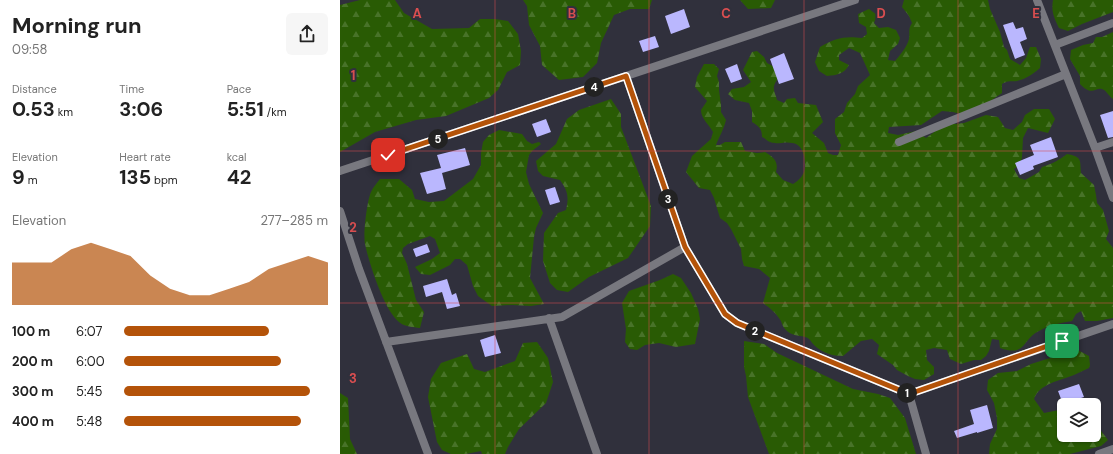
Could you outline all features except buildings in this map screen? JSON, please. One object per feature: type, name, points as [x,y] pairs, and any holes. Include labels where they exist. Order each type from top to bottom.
[{"type":"street","points":[[340,171],[854,0]]},
{"type":"street","points":[[1037,0],[1113,198]]},
{"type":"street","points":[[1055,45],[1113,23]]},
{"type":"street","points":[[899,142],[1066,74]]},
{"type":"street","points":[[626,76],[685,247],[725,314],[737,323],[909,394],[1113,324]]},
{"type":"street","points":[[1095,148],[1113,142]]},
{"type":"street","points":[[340,211],[344,230],[358,269],[428,454]]},
{"type":"street","points":[[386,342],[562,317],[685,247]]},
{"type":"street","points":[[549,318],[597,454]]},
{"type":"street","points":[[909,394],[926,454]]},
{"type":"street","points":[[1099,454],[1113,449]]},
{"type":"green space","points":[[360,0],[395,0],[404,13],[432,29],[469,28],[480,19],[508,21],[518,34],[521,51],[520,65],[507,72],[498,90],[489,98],[446,116],[416,120],[375,132],[340,152],[340,5]]},
{"type":"green space","points":[[523,0],[652,0],[649,9],[630,9],[614,15],[601,43],[597,63],[583,77],[559,80],[542,65],[540,46],[529,25],[527,6]]},
{"type":"green space","points":[[740,0],[775,0],[771,8],[748,9]]},
{"type":"green space","points":[[904,0],[988,0],[1004,47],[1007,50],[1010,59],[1020,65],[1026,58],[1030,47],[1036,47],[1041,59],[1040,68],[1023,79],[1002,84],[1002,93],[989,102],[964,115],[942,111],[921,125],[889,127],[888,133],[898,135],[916,131],[926,138],[943,124],[964,123],[986,115],[998,117],[1005,128],[1013,130],[1022,122],[1025,115],[1034,109],[1049,109],[1055,119],[1048,133],[1028,128],[1023,138],[1020,165],[1014,169],[1019,178],[1025,180],[1039,172],[1042,167],[1055,162],[1067,154],[1075,156],[1079,159],[1081,173],[1094,185],[1097,203],[1103,210],[1109,231],[1106,239],[1113,248],[1113,318],[1097,321],[1085,321],[1081,311],[1076,314],[1072,321],[1059,323],[1039,331],[1019,349],[1009,350],[1000,348],[999,340],[992,339],[986,356],[981,360],[974,360],[961,364],[950,359],[947,350],[934,348],[926,350],[927,360],[934,367],[934,374],[924,380],[915,379],[897,370],[893,365],[877,354],[879,345],[872,339],[861,341],[843,356],[832,355],[824,352],[817,348],[808,338],[792,334],[787,331],[777,316],[763,303],[770,278],[759,269],[744,266],[741,249],[727,223],[720,218],[710,190],[699,188],[686,172],[692,156],[711,139],[713,132],[701,113],[701,110],[707,101],[695,87],[697,77],[704,64],[714,64],[719,69],[717,76],[719,82],[721,112],[726,120],[716,145],[720,145],[725,142],[741,142],[745,151],[757,153],[765,152],[775,160],[777,165],[776,172],[783,180],[793,184],[800,178],[805,170],[804,157],[801,148],[795,144],[769,142],[762,137],[760,128],[752,122],[752,111],[749,103],[735,100],[728,94],[732,89],[744,87],[751,82],[743,70],[752,52],[757,51],[764,57],[767,63],[778,69],[779,73],[774,86],[777,100],[784,103],[787,99],[795,98],[798,103],[816,105],[823,122],[812,133],[824,143],[828,153],[838,155],[841,145],[835,133],[835,119],[844,112],[847,103],[855,94],[858,86],[870,75],[860,53],[849,48],[839,55],[839,60],[849,65],[847,68],[840,74],[827,76],[819,71],[815,62],[820,47],[840,38],[862,38],[867,34],[866,27],[859,23],[858,14],[869,9],[877,15],[874,23],[879,28],[888,27],[896,30],[900,38],[898,44],[890,51],[888,60],[895,61],[908,42],[912,23],[902,7]]},
{"type":"green space","points":[[1053,0],[1113,0],[1113,12],[1068,31],[1059,28],[1054,18],[1052,4]]},
{"type":"green space","points":[[1113,32],[1113,99],[1104,90],[1099,89],[1091,91],[1084,88],[1080,84],[1080,76],[1070,59],[1071,50],[1093,43],[1096,37],[1102,37]]},
{"type":"green space","points":[[611,99],[621,114],[621,127],[651,206],[650,226],[628,258],[589,277],[568,292],[557,290],[550,283],[543,261],[544,233],[558,213],[566,210],[567,194],[560,180],[543,176],[538,171],[536,161],[556,144],[567,119],[579,110]]},
{"type":"green space","points":[[499,130],[522,134],[527,141],[532,144],[539,142],[541,144],[529,155],[526,172],[529,184],[543,213],[536,228],[534,237],[530,278],[544,304],[531,306],[492,306],[478,296],[473,286],[467,265],[460,259],[455,259],[450,265],[430,275],[421,274],[415,267],[432,259],[440,253],[435,239],[430,236],[408,244],[403,248],[402,253],[407,264],[416,300],[424,312],[420,328],[404,325],[393,316],[383,297],[370,263],[365,244],[366,218],[372,190],[380,179],[399,179],[412,190],[415,199],[429,202],[444,201],[473,179],[481,165],[483,142],[489,135]]},
{"type":"green space","points":[[673,274],[681,278],[691,293],[698,309],[700,319],[695,344],[676,347],[659,343],[645,345],[637,350],[630,349],[625,342],[626,329],[622,303],[629,291]]},
{"type":"green space","points":[[744,341],[764,344],[777,353],[853,389],[890,398],[905,418],[916,454],[769,454],[748,397],[744,367]]},
{"type":"green space","points":[[537,342],[548,358],[553,382],[546,403],[519,429],[505,454],[482,454],[481,451],[466,454],[451,454],[442,450],[437,442],[428,397],[431,379],[441,363],[467,354],[474,369],[485,372],[515,361],[523,343]]},
{"type":"green space","points":[[1074,348],[1089,356],[1089,368],[1046,386],[1041,389],[1034,399],[1044,413],[1057,410],[1057,442],[1101,442],[1101,431],[1108,440],[1101,446],[1070,454],[989,454],[990,444],[997,429],[997,418],[994,403],[987,390],[988,380],[998,373],[1017,371],[1031,364],[1066,353]]},
{"type":"green space","points":[[340,393],[348,398],[350,439],[357,454],[340,454]]},
{"type":"route","points":[[388,155],[626,76],[685,247],[725,314],[737,323],[909,394],[1062,341]]}]
